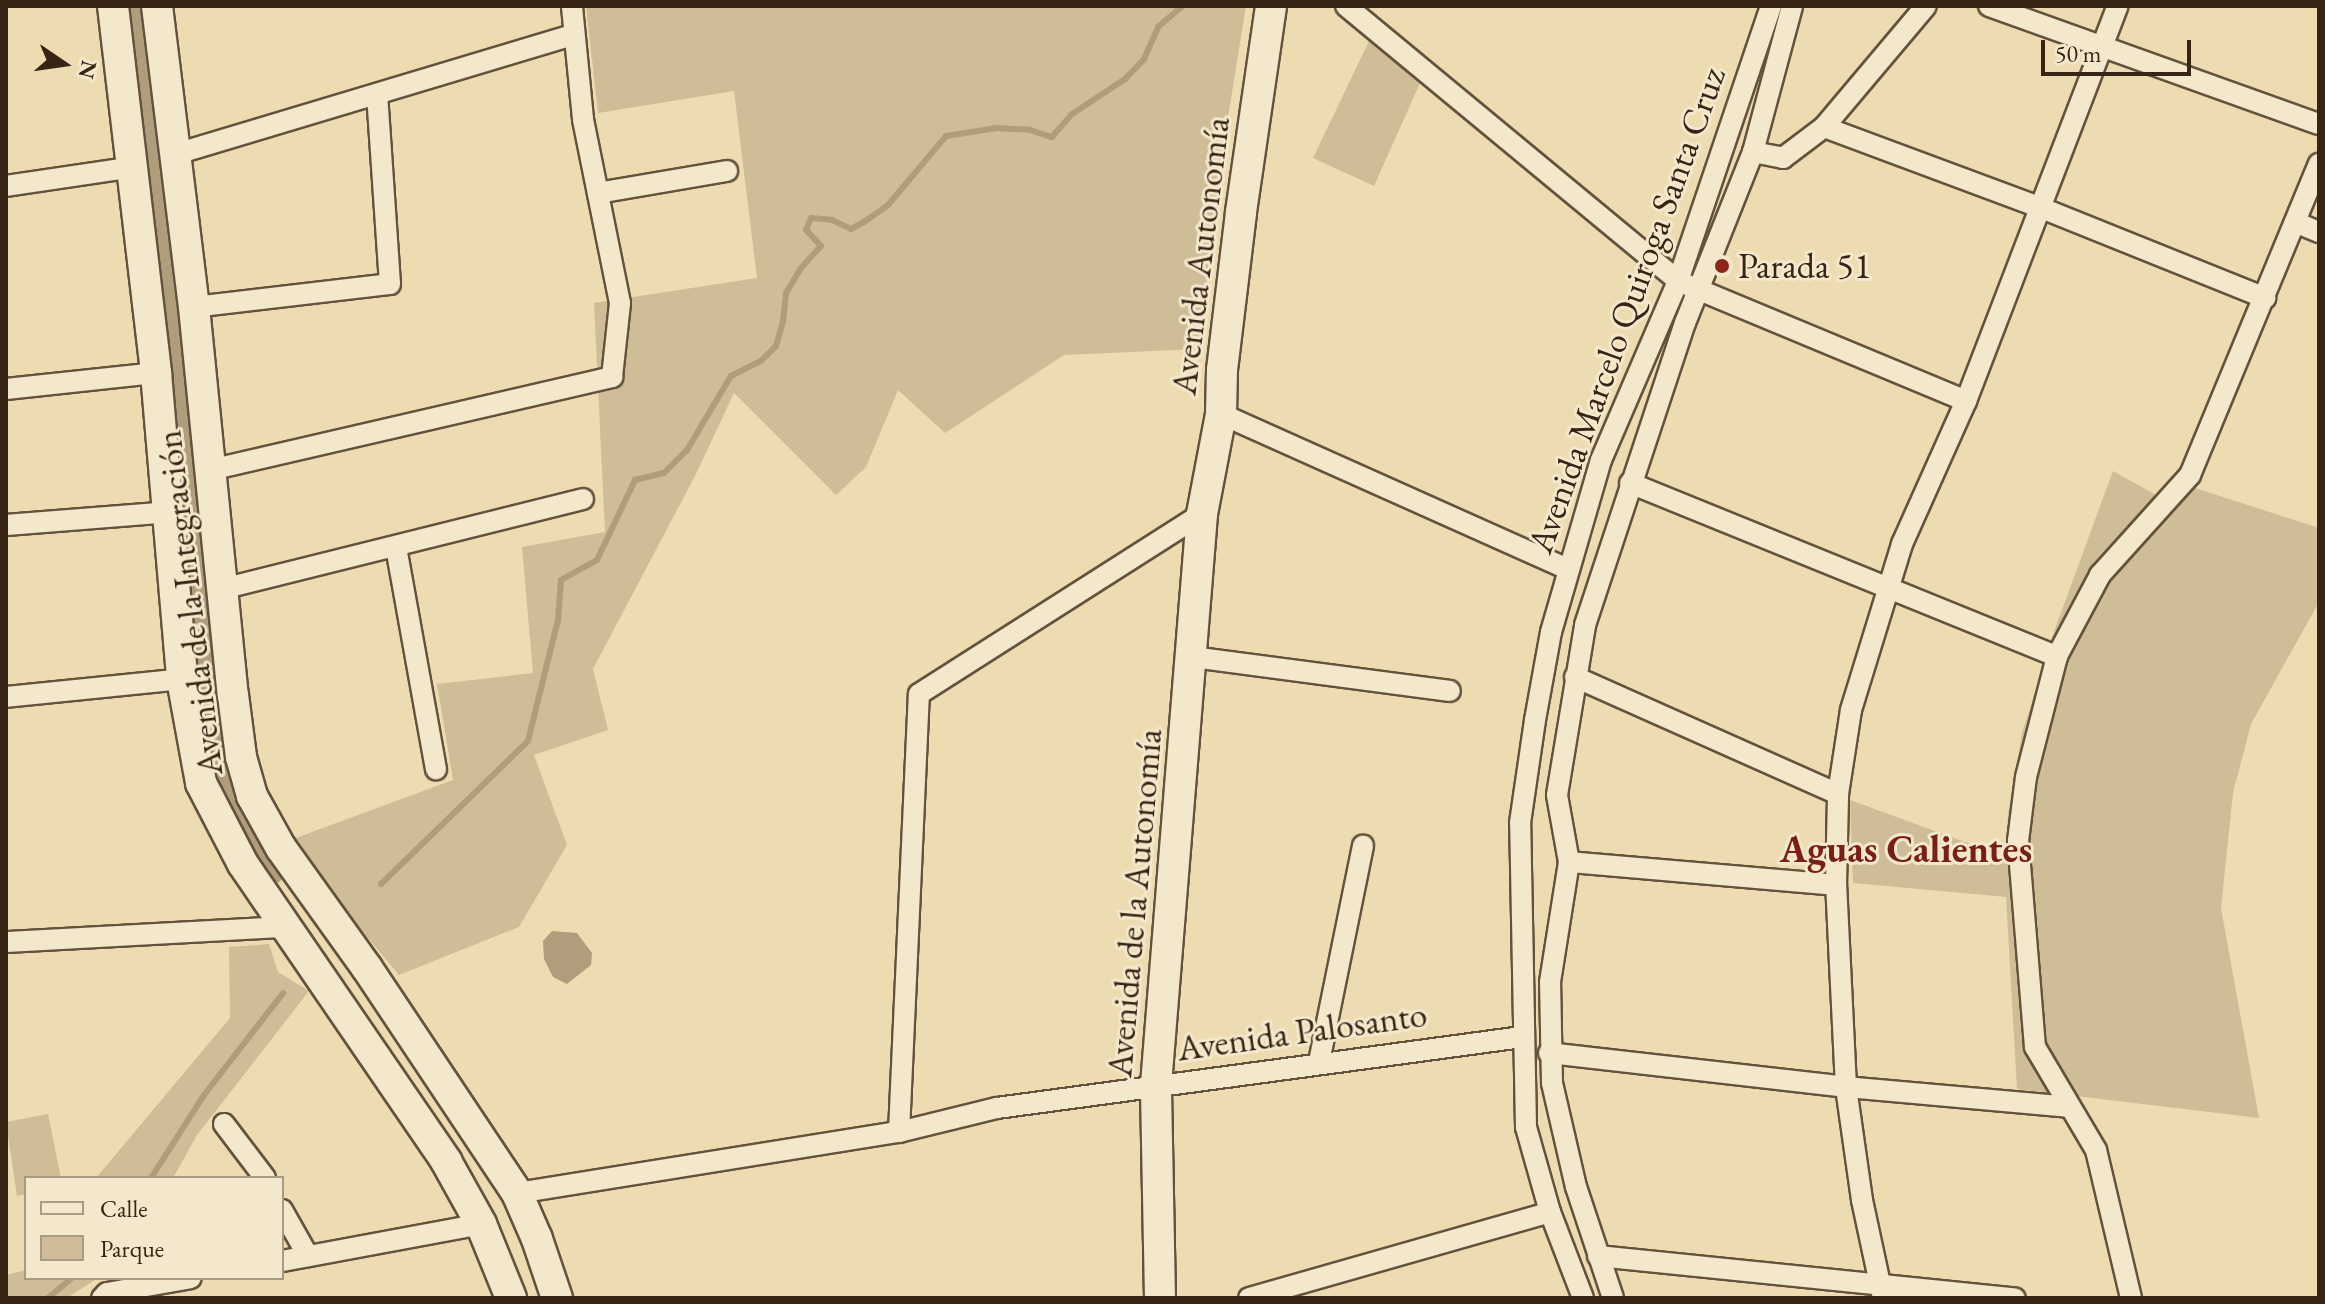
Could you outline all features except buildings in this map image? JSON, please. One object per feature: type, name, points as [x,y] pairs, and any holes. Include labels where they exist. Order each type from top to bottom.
[{"type":"main road","name":"Avenida de la Integración","points":[[113,6],[156,373],[182,679],[201,783],[218,822],[285,927],[446,1161],[481,1224],[511,1298]]},
{"type":"main road","name":"Avenida de la Integración","points":[[157,6],[194,307],[241,757],[252,796],[281,848],[375,979],[517,1193],[557,1298]]},
{"type":"main road","name":"Avenida Autonomía","points":[[1202,514],[1221,414],[1222,370],[1241,212],[1271,6]]},
{"type":"main road","name":"Avenida de la Autonomía","points":[[1160,1298],[1156,1085],[1202,514]]},
{"type":"main road","points":[[308,958],[337,930]]},
{"type":"street","points":[[210,470],[612,377],[620,303],[583,119],[572,6]]},
{"type":"street","points":[[1346,6],[1678,281],[1966,401]]},
{"type":"street","name":"Avenida Marcelo Quiroga Santa Cruz","points":[[1583,1298],[1550,1212],[1526,1127],[1520,823],[1551,632],[1601,460],[1678,281],[1771,6]]},
{"type":"street","name":"Avenida Marcelo Quiroga Santa Cruz","points":[[1613,1298],[1576,1187],[1552,1083],[1549,1053],[1550,982],[1569,862],[1557,795],[1585,625],[1630,483],[1699,289],[1753,152],[1792,6]]},
{"type":"street","points":[[1753,152],[1783,158],[1824,127],[1926,6]]},
{"type":"street","points":[[1989,6],[2319,124]]},
{"type":"street","points":[[1881,1291],[1862,1200],[1846,1087],[1836,885],[1838,794],[1851,710],[1902,544],[1966,401],[2118,6]]},
{"type":"street","points":[[176,154],[573,35]]},
{"type":"street","points":[[194,307],[390,284],[377,95]]},
{"type":"street","points":[[1824,127],[2039,207],[2265,298]]},
{"type":"street","points":[[2131,1298],[2096,1150],[2035,1047],[2018,841],[2026,777],[2057,656],[2100,575],[2190,475],[2319,164]]},
{"type":"street","points":[[6,186],[134,167]]},
{"type":"street","points":[[598,193],[727,171]]},
{"type":"street","points":[[2295,222],[2319,232]]},
{"type":"street","points":[[6,389],[156,373]]},
{"type":"street","points":[[1221,414],[1569,570]]},
{"type":"street","points":[[1630,483],[2057,656]]},
{"type":"street","points":[[222,589],[583,499]]},
{"type":"street","points":[[6,525],[170,512]]},
{"type":"street","points":[[899,1132],[919,694],[1202,514]]},
{"type":"street","points":[[396,547],[436,769]]},
{"type":"street","points":[[1192,657],[1450,691]]},
{"type":"street","points":[[1575,677],[1838,794]]},
{"type":"street","points":[[6,697],[182,679]]},
{"type":"street","points":[[1319,1062],[1363,845]]},
{"type":"street","points":[[1569,862],[1836,885]]},
{"type":"street","points":[[6,942],[285,927]]},
{"type":"street","name":"Avenida Palosanto","points":[[517,1193],[899,1132],[997,1108],[1319,1062],[1522,1037]]},
{"type":"street","points":[[1549,1053],[1846,1087],[2069,1107]]},
{"type":"street","points":[[224,1124],[263,1176]]},
{"type":"street","points":[[1249,1298],[1550,1212]]},
{"type":"street","points":[[284,1214],[308,1256]]},
{"type":"street","points":[[284,1261],[481,1224]]},
{"type":"street","points":[[1598,1256],[1881,1291],[2015,1298]]},
{"type":"street","points":[[102,1298],[107,1293],[182,1280]]},
{"type":"green space","points":[[586,6],[1246,6],[1223,148],[1199,349],[1064,355],[945,433],[898,390],[866,467],[836,495],[734,393],[696,474],[593,669],[608,730],[534,755],[567,845],[519,927],[399,975],[331,894],[293,839],[453,780],[437,684],[533,673],[522,547],[605,532],[594,303],[757,278],[734,91],[598,113]]},
{"type":"green space","points":[[1369,41],[1420,83],[1374,186],[1313,158]]},
{"type":"green space","points":[[2113,471],[2176,506],[2192,487],[2319,528],[2319,602],[2251,724],[2233,793],[2221,908],[2259,1118],[2017,1089],[2006,897],[1853,883],[1850,800],[2006,857],[2008,814],[2022,733],[2056,626]]},
{"type":"green space","points":[[269,944],[278,972],[309,991],[197,1135],[174,1176],[98,1176],[230,1018],[229,947]]},
{"type":"green space","points":[[48,1114],[61,1176],[24,1176],[24,1194],[17,1196],[6,1122]]},
{"type":"green space","points":[[24,1270],[24,1280],[95,1280],[67,1298],[6,1298],[6,1275]]},
{"type":"shaded area","points":[[552,931],[577,933],[592,953],[591,965],[567,984],[553,977],[544,959],[543,941]]},
{"type":"waterway","points":[[131,6],[219,751],[235,800],[273,873]]},
{"type":"waterway","points":[[381,884],[528,741],[558,620],[561,580],[597,560],[635,480],[664,473],[687,450],[731,376],[761,361],[776,346],[783,322],[786,293],[801,268],[821,246],[806,230],[811,218],[832,220],[851,229],[864,222],[888,205],[946,136],[996,128],[1030,130],[1052,137],[1072,114],[1125,79],[1144,59],[1159,26],[1183,6]]},
{"type":"waterway","points":[[152,1176],[204,1095],[283,993]]},
{"type":"waterway","points":[[48,1298],[70,1280]]},
{"type":"place","name":"Parada 51","points":[[1722,266]]},
{"type":"district","name":"Aguas Calientes","points":[[1906,849]]}]
